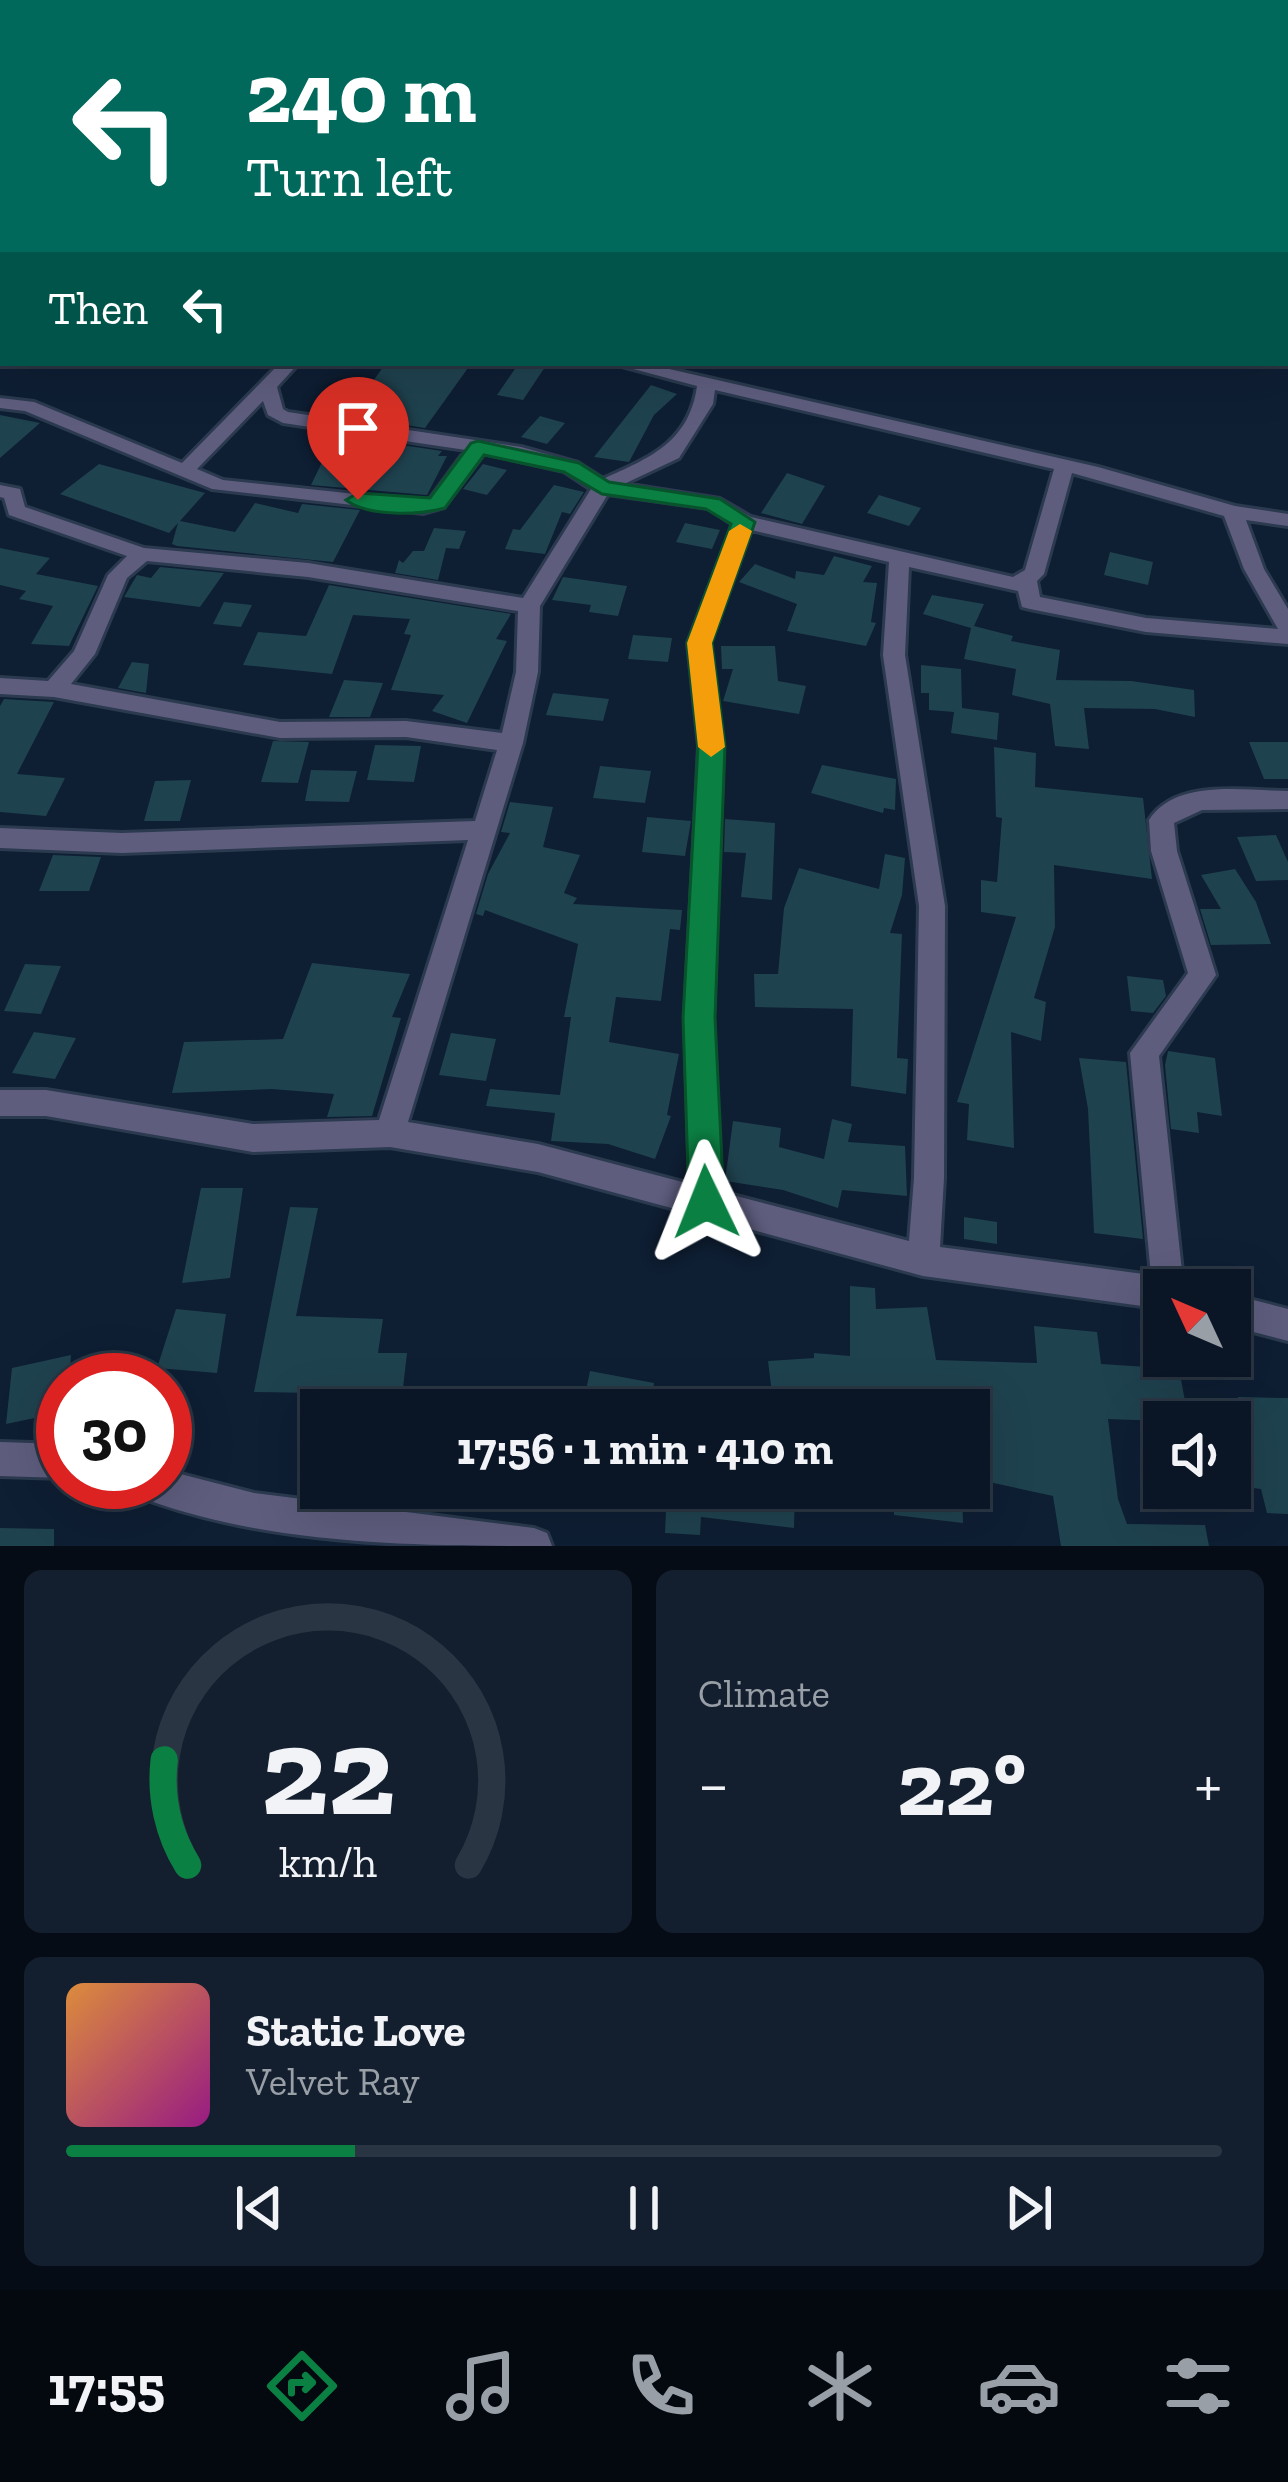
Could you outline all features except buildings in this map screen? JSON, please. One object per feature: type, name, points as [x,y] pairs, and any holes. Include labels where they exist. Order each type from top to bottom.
[{"type":"street","points":[[184,472],[287,366]]},
{"type":"street","points":[[634,366],[1064,466],[1233,512],[1288,520]]},
{"type":"street","points":[[390,1132],[511,743],[527,672],[529,606],[602,488],[672,454],[704,404],[707,382]]},
{"type":"street","points":[[268,389],[274,411],[283,417],[571,467],[602,488],[693,498],[744,522],[1016,585],[1034,574],[1064,466]]},
{"type":"street","points":[[0,403],[28,406],[219,485],[423,507],[437,503],[478,448]]},
{"type":"street","points":[[0,491],[13,493],[16,511],[142,554],[308,570],[529,606]]},
{"type":"street","points":[[1233,512],[1254,569],[1288,627]]},
{"type":"street","points":[[706,1202],[699,1018],[711,746],[699,643],[744,522]]},
{"type":"street","points":[[55,689],[84,654],[118,575],[142,554]]},
{"type":"street","points":[[899,560],[894,655],[932,906],[928,1178],[922,1260]]},
{"type":"street","points":[[1027,582],[1030,602],[1147,625],[1288,637]]},
{"type":"street","points":[[0,686],[55,689],[280,730],[406,729],[511,743]]},
{"type":"street","points":[[1164,1269],[1144,1053],[1202,975],[1164,850],[1161,820],[1170,808],[1195,803],[1288,800]]},
{"type":"street","points":[[0,838],[122,843],[484,830]]},
{"type":"street","points":[[0,1102],[46,1103],[253,1138],[390,1132],[538,1158],[922,1260],[1143,1288]]},
{"type":"street","points":[[1251,1315],[1288,1325]]},
{"type":"street","points":[[0,1459],[36,1460]]},
{"type":"street","points":[[192,1495],[254,1511],[534,1546]]},
{"type":"slow traffic","points":[[711,747],[699,643],[740,531]]},
{"type":"route","points":[[358,500],[423,507],[437,503],[478,448],[521,453],[571,467],[602,488],[712,503],[744,522],[699,643],[711,746],[699,1018],[706,1202]]}]
